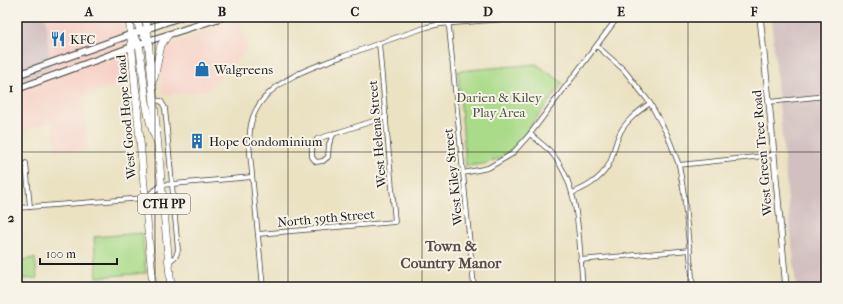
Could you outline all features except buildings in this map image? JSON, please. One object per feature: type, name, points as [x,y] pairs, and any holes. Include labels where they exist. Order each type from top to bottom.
[{"type":"main road","points":[[130,17],[131,34],[136,39],[135,47],[150,127],[158,145]]},
{"type":"main road","points":[[138,17],[148,41]]},
{"type":"main road","points":[[144,30],[146,17]]},
{"type":"main road","points":[[17,75],[180,17]]},
{"type":"main road","points":[[17,89],[148,41],[223,17]]},
{"type":"main road","points":[[153,86],[161,45],[168,35]]},
{"type":"main road","name":"CTH PP","points":[[148,41],[153,86],[158,100],[158,145],[171,287]]},
{"type":"main road","name":"West Good Hope Road","points":[[135,47],[137,103],[144,198],[153,287]]},
{"type":"street","name":"West Kiley Street","points":[[448,17],[474,287]]},
{"type":"street","points":[[263,287],[249,143],[250,125],[256,110],[266,97],[280,84],[310,68],[427,27],[532,17]]},
{"type":"street","points":[[463,173],[488,168],[512,154],[530,134],[618,17]]},
{"type":"street","name":"West Green Tree Road","points":[[760,17],[786,287]]},
{"type":"street","name":"West Helena Street","points":[[378,43],[396,222]]},
{"type":"street","points":[[597,46],[624,70],[650,103],[667,134],[679,164],[684,194],[693,287]]},
{"type":"street","points":[[769,102],[826,96]]},
{"type":"street","points":[[137,103],[158,100],[165,108],[178,250],[176,256],[169,263]]},
{"type":"street","points":[[572,193],[592,183],[605,172],[611,160],[621,130],[632,116],[650,103]]},
{"type":"street","points":[[334,133],[329,144],[328,157],[323,161],[316,162],[312,157],[312,148],[317,139],[334,133],[386,116]]},
{"type":"street","points":[[530,134],[549,151],[562,169],[572,193],[576,214],[583,287]]},
{"type":"street","points":[[679,164],[773,155]]},
{"type":"street","points":[[26,163],[30,207]]},
{"type":"street","points":[[17,208],[144,198],[162,185],[252,177]]},
{"type":"street","name":"North 39th Street","points":[[258,234],[396,222]]},
{"type":"street","points":[[580,260],[690,250]]},
{"type":"shaded area","points":[[17,17],[46,17],[50,69],[17,82]]},
{"type":"shaded area","points":[[46,17],[137,17],[142,76],[82,97],[88,149],[56,152],[53,121],[17,133],[17,82],[50,69]]},
{"type":"shaded area","points":[[771,17],[826,17],[826,287],[796,287]]},
{"type":"shaded area","points":[[239,20],[248,48],[226,72],[206,91],[163,95],[161,72],[166,46]]},
{"type":"green space","name":"Darien & Kiley Play Area","points":[[536,64],[563,83],[515,146],[500,158],[484,164],[466,166],[458,71]]},
{"type":"green space","points":[[142,233],[146,273],[97,277],[94,237]]},
{"type":"green space","points":[[35,258],[37,278],[22,279],[21,260]]},
{"type":"place","name":"KFC","points":[[58,39]]},
{"type":"place","name":"Walgreens","points":[[202,69]]},
{"type":"place","name":"Hope Condominium","points":[[197,141]]},
{"type":"district","name":"Town & Country Manor","points":[[451,254]]}]
